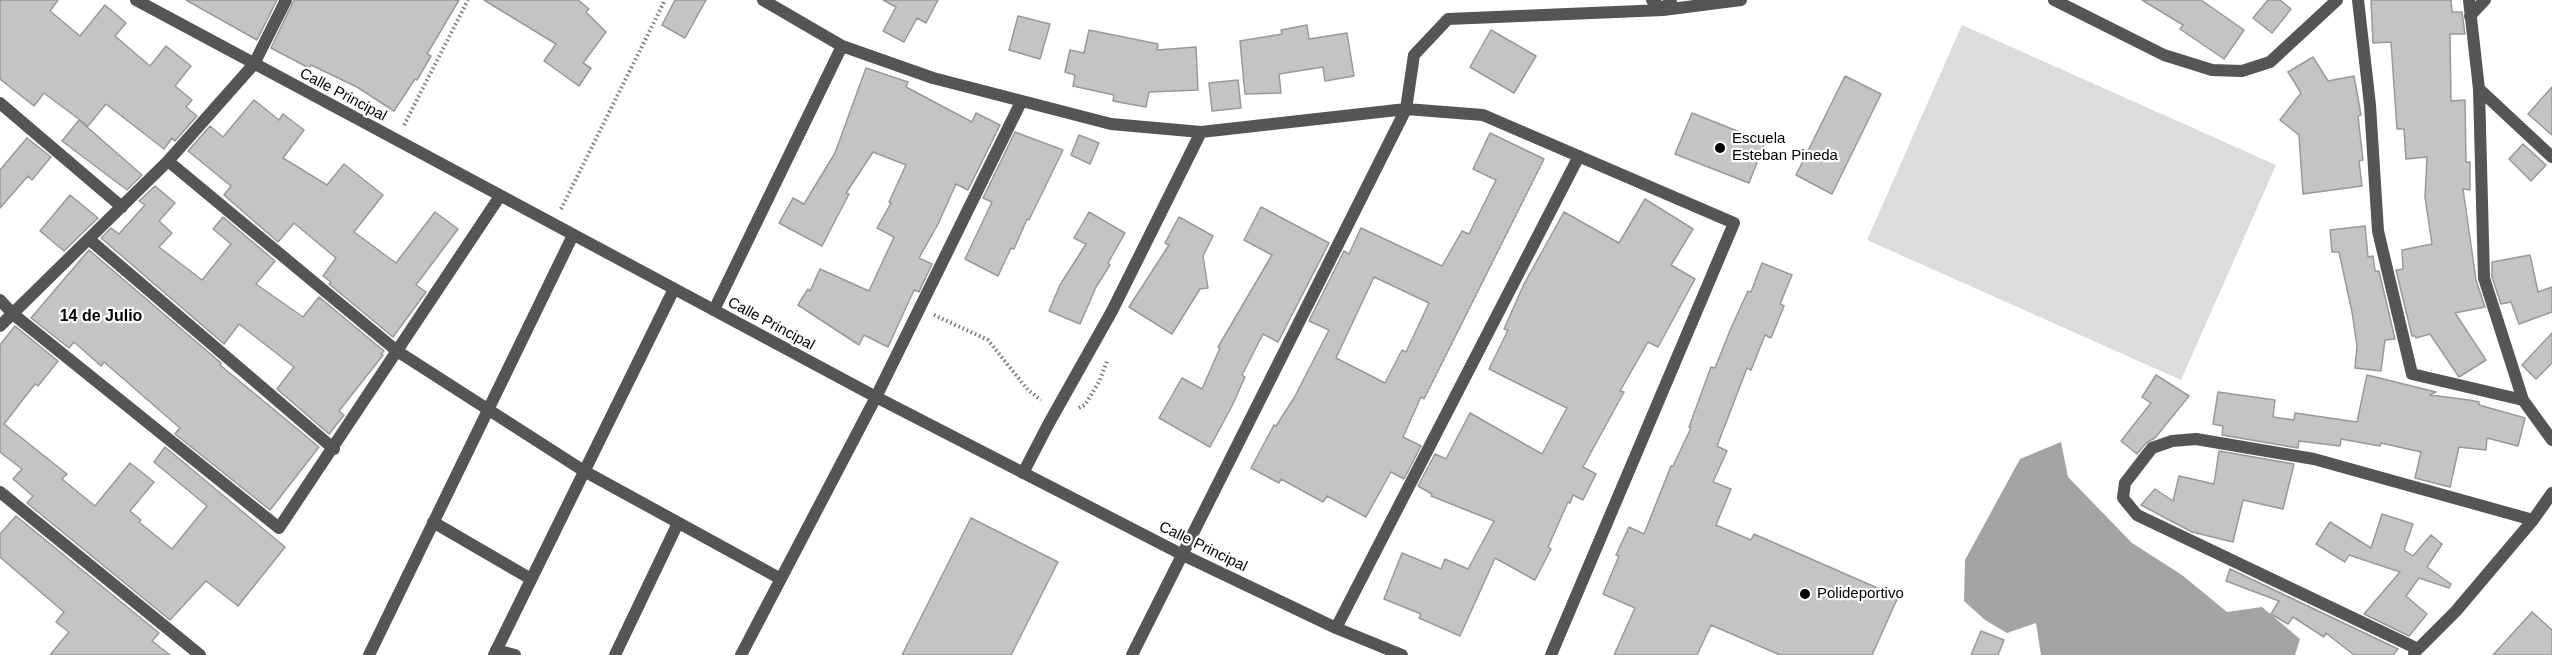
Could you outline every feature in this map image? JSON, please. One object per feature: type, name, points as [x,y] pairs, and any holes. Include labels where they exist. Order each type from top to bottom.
[{"type":"street","name":"Calle Principal","points":[[136,0],[876,397],[1181,554],[1336,628],[1402,655]]},
{"type":"street","points":[[0,326],[168,161],[254,64],[286,0]]},
{"type":"street","points":[[763,0],[842,46],[933,78],[1111,124],[1201,132],[1406,109],[1483,115],[1734,223],[1551,655]]},
{"type":"street","points":[[1652,0],[1667,5]]},
{"type":"street","points":[[1132,655],[1406,109],[1414,55],[1448,19],[1741,0]]},
{"type":"street","points":[[2054,0],[2164,55],[2212,70],[2242,71],[2270,62],[2337,0]]},
{"type":"street","points":[[2358,0],[2370,105],[2378,231],[2412,374],[2523,400]]},
{"type":"street","points":[[2469,0],[2479,89],[2484,278],[2523,400],[2552,440]]},
{"type":"street","points":[[2470,16],[2485,0]]},
{"type":"street","points":[[714,310],[842,46]]},
{"type":"street","points":[[2479,89],[2552,157]]},
{"type":"street","points":[[741,655],[876,397],[1021,102]]},
{"type":"street","points":[[0,104],[122,207]]},
{"type":"street","points":[[1023,473],[1112,311],[1201,132]]},
{"type":"street","points":[[1336,628],[1579,156]]},
{"type":"street","points":[[168,161],[397,351],[584,471],[781,579]]},
{"type":"street","points":[[0,300],[13,314],[279,528],[334,449],[500,196]]},
{"type":"street","points":[[369,655],[573,235]]},
{"type":"street","points":[[90,240],[334,449]]},
{"type":"street","points":[[515,655],[495,652],[674,289]]},
{"type":"street","points":[[2533,520],[2314,459],[2196,439],[2172,441],[2152,448],[2125,483],[2123,498],[2137,515],[2415,652],[2456,611],[2533,520],[2552,493]]},
{"type":"street","points":[[0,492],[200,655]]},
{"type":"street","points":[[434,522],[531,579]]},
{"type":"street","points":[[615,655],[678,523]]},
{"type":"path","points":[[396,140],[468,0]]},
{"type":"path","points":[[554,225],[665,0]]},
{"type":"path","points":[[919,309],[988,340],[1028,390],[1055,412]]},
{"type":"shaded area","points":[[1962,25],[2276,165],[2181,380],[1867,240]]},
{"type":"shaded area","points":[[2061,442],[2068,477],[2132,543],[2182,575],[2227,612],[2262,607],[2300,639],[2295,655],[2041,655],[2036,623],[2007,633],[1985,620],[1964,601],[1965,560],[2020,459]]},
{"type":"building","points":[[0,0],[58,0],[50,11],[80,36],[105,5],[126,23],[115,36],[150,66],[166,46],[191,66],[175,86],[192,100],[186,107],[197,116],[175,141],[172,138],[164,149],[106,104],[88,126],[44,93],[34,106],[0,79]]},
{"type":"building","points":[[186,0],[277,0],[257,40]]},
{"type":"building","points":[[294,0],[459,0],[427,54],[431,56],[417,80],[415,79],[394,111],[357,87],[311,65],[309,68],[271,48]]},
{"type":"building","points":[[484,0],[578,0],[589,9],[586,12],[606,32],[583,63],[591,68],[579,86],[544,61],[556,44]]},
{"type":"building","points":[[675,0],[706,0],[685,38],[662,25]]},
{"type":"building","points":[[883,0],[938,0],[926,23],[917,18],[904,42],[883,31],[896,7]]},
{"type":"building","points":[[2142,0],[2201,0],[2244,30],[2224,59],[2180,29],[2183,25]]},
{"type":"building","points":[[2268,0],[2280,0],[2291,9],[2272,33],[2253,18]]},
{"type":"building","points":[[2371,0],[2451,0],[2452,12],[2462,12],[2465,34],[2450,34],[2451,101],[2465,100],[2466,162],[2470,162],[2470,190],[2463,189],[2476,280],[2485,307],[2455,313],[2486,360],[2459,377],[2430,334],[2416,338],[2412,336],[2396,270],[2403,269],[2402,250],[2432,244],[2425,197],[2427,157],[2406,159],[2404,129],[2397,129],[2391,42],[2373,43]]},
{"type":"building","points":[[1018,16],[1050,24],[1040,59],[1009,50]]},
{"type":"building","points":[[1307,25],[1309,39],[1347,33],[1354,76],[1325,81],[1323,67],[1279,74],[1281,93],[1245,94],[1240,41],[1282,34],[1281,30]]},
{"type":"building","points":[[1089,30],[1158,44],[1157,50],[1196,47],[1198,90],[1149,92],[1146,107],[1113,101],[1114,95],[1073,86],[1075,75],[1065,72],[1070,50],[1084,53]]},
{"type":"building","points":[[1491,30],[1536,56],[1514,93],[1470,67]]},
{"type":"building","points":[[2313,57],[2328,81],[2354,76],[2361,115],[2358,116],[2363,160],[2359,161],[2362,186],[2303,194],[2299,135],[2280,120],[2301,93],[2288,72]]},
{"type":"building","points":[[866,68],[908,82],[906,87],[972,122],[976,113],[1000,125],[968,190],[956,184],[919,258],[932,264],[919,292],[914,290],[888,347],[864,335],[859,345],[798,305],[808,289],[810,291],[820,269],[869,291],[894,237],[877,228],[891,203],[889,202],[906,165],[873,152],[846,193],[849,194],[822,246],[779,223],[793,198],[804,204],[835,153]]},
{"type":"building","points":[[1845,76],[1881,94],[1832,194],[1796,175]]},
{"type":"building","points":[[1238,80],[1241,108],[1212,111],[1209,83]]},
{"type":"building","points":[[2552,87],[2552,135],[2528,114]]},
{"type":"building","points":[[254,100],[279,120],[283,114],[304,130],[283,158],[327,185],[344,164],[383,195],[354,232],[396,263],[435,212],[458,229],[416,285],[426,292],[393,337],[329,284],[331,282],[323,276],[336,258],[294,223],[278,242],[224,195],[231,186],[188,151],[210,126],[223,137]]},
{"type":"building","name":"Escuela Esteban Pineda","points":[[1692,113],[1765,142],[1749,183],[1675,154]]},
{"type":"building","points":[[79,120],[142,175],[127,190],[62,141]]},
{"type":"building","points":[[1015,132],[1063,150],[1029,220],[1027,219],[1014,249],[1011,248],[998,276],[965,259],[992,202],[983,198]]},
{"type":"building","points":[[1490,133],[1544,159],[1424,399],[1421,397],[1403,437],[1421,446],[1404,479],[1391,472],[1366,517],[1327,496],[1323,502],[1281,479],[1279,483],[1251,468],[1274,425],[1276,426],[1294,398],[1329,330],[1309,321],[1344,251],[1349,254],[1361,228],[1442,266],[1462,231],[1469,234],[1496,180],[1473,169]],"holes":[[[1374,277],[1429,303],[1406,352],[1402,350],[1385,383],[1336,358]]]},
{"type":"building","points":[[1079,135],[1099,143],[1090,164],[1071,155]]},
{"type":"building","points":[[27,138],[51,157],[32,180],[28,176],[0,208],[0,170]]},
{"type":"building","points":[[2523,144],[2546,165],[2531,181],[2509,159]]},
{"type":"building","points":[[155,186],[175,203],[159,221],[172,233],[159,247],[202,280],[231,244],[213,229],[223,217],[275,261],[256,284],[303,317],[319,297],[384,351],[339,411],[344,415],[329,434],[277,389],[294,367],[239,324],[224,344],[101,238],[111,228],[119,234],[145,205],[139,201]]},
{"type":"building","points":[[70,195],[98,218],[64,251],[40,231]]},
{"type":"building","points":[[1645,199],[1693,229],[1671,265],[1695,279],[1658,347],[1648,342],[1620,391],[1624,392],[1583,467],[1596,474],[1583,500],[1573,495],[1570,503],[1568,502],[1548,547],[1551,549],[1535,580],[1495,558],[1460,636],[1419,618],[1421,614],[1384,599],[1402,553],[1441,569],[1445,559],[1468,569],[1494,521],[1431,496],[1432,494],[1418,486],[1435,454],[1446,459],[1470,413],[1542,454],[1567,408],[1489,369],[1508,330],[1504,329],[1524,284],[1564,212],[1619,243]]},
{"type":"building","points":[[1261,207],[1329,243],[1278,342],[1263,334],[1242,375],[1245,377],[1232,406],[1210,447],[1159,418],[1182,378],[1202,389],[1220,348],[1218,347],[1272,255],[1244,240]]},
{"type":"building","points":[[1089,212],[1125,233],[1108,263],[1110,265],[1096,287],[1080,324],[1049,311],[1060,285],[1086,244],[1074,238]]},
{"type":"building","points":[[1179,217],[1213,236],[1203,256],[1208,288],[1200,289],[1172,334],[1129,307],[1169,245],[1165,243]]},
{"type":"building","points":[[2365,226],[2368,257],[2373,256],[2375,271],[2379,271],[2395,339],[2385,340],[2381,371],[2355,368],[2357,346],[2352,312],[2339,252],[2332,252],[2330,230]]},
{"type":"building","points":[[89,250],[221,363],[220,365],[319,447],[270,510],[175,434],[180,428],[104,362],[101,366],[74,342],[69,348],[31,318]]},
{"type":"building","points":[[2530,255],[2538,292],[2552,287],[2552,312],[2519,324],[2511,302],[2501,304],[2492,277],[2492,262]]},
{"type":"building","points":[[1762,263],[1792,275],[1780,304],[1784,306],[1771,338],[1765,335],[1751,370],[1747,368],[1717,446],[1727,451],[1713,482],[1731,489],[1716,525],[1751,540],[1754,534],[1898,597],[1872,655],[1780,655],[1711,625],[1697,655],[1614,655],[1635,608],[1603,594],[1619,556],[1616,555],[1629,527],[1644,534],[1671,466],[1691,428],[1689,427],[1711,367],[1715,368],[1748,291],[1751,292]]},
{"type":"building","points":[[15,326],[58,361],[38,386],[35,384],[4,424],[67,474],[62,479],[95,506],[130,463],[154,482],[130,511],[141,520],[139,522],[172,549],[207,506],[154,462],[165,447],[285,547],[238,606],[206,581],[170,620],[27,503],[33,496],[13,479],[22,469],[0,452],[0,345]]},
{"type":"building","points":[[2552,333],[2552,363],[2536,379],[2522,365]]},
{"type":"building","points":[[2156,375],[2189,396],[2155,438],[2146,443],[2137,454],[2121,441],[2151,403],[2142,397]]},
{"type":"building","points":[[2367,375],[2436,392],[2430,395],[2479,402],[2479,405],[2525,418],[2518,446],[2487,438],[2486,450],[2459,447],[2450,487],[2415,478],[2421,452],[2381,443],[2380,446],[2341,439],[2340,446],[2299,441],[2298,448],[2222,435],[2223,426],[2213,424],[2218,392],[2275,400],[2273,417],[2294,420],[2295,413],[2357,422]]},
{"type":"building","points":[[2219,451],[2294,464],[2283,509],[2243,500],[2233,542],[2192,532],[2141,505],[2155,489],[2173,501],[2179,476],[2214,484]]},
{"type":"building","points":[[2382,514],[2413,524],[2404,550],[2413,556],[2431,535],[2442,544],[2427,567],[2451,584],[2449,588],[2419,578],[2406,596],[2427,614],[2409,636],[2364,614],[2400,572],[2349,555],[2345,562],[2316,544],[2330,522],[2371,548]]},
{"type":"building","points":[[16,516],[159,633],[152,641],[170,655],[50,655],[69,632],[56,622],[64,612],[0,557],[0,534]]},
{"type":"building","points":[[971,518],[1058,562],[1011,655],[902,655]]},
{"type":"building","points":[[2230,569],[2398,649],[2393,655],[2354,655],[2326,633],[2324,637],[2293,617],[2288,624],[2271,614],[2279,601],[2226,581]]},
{"type":"building","points":[[2532,612],[2552,630],[2552,655],[2493,655]]},
{"type":"building","points":[[1981,631],[2004,640],[1998,655],[1971,655]]},
{"type":"place","name":"Escuela Esteban Pineda","points":[[1720,148]]},
{"type":"place","name":"Polideportivo","points":[[1805,594]]},
{"type":"district","name":"14 de Julio","points":[[101,317]]}]
